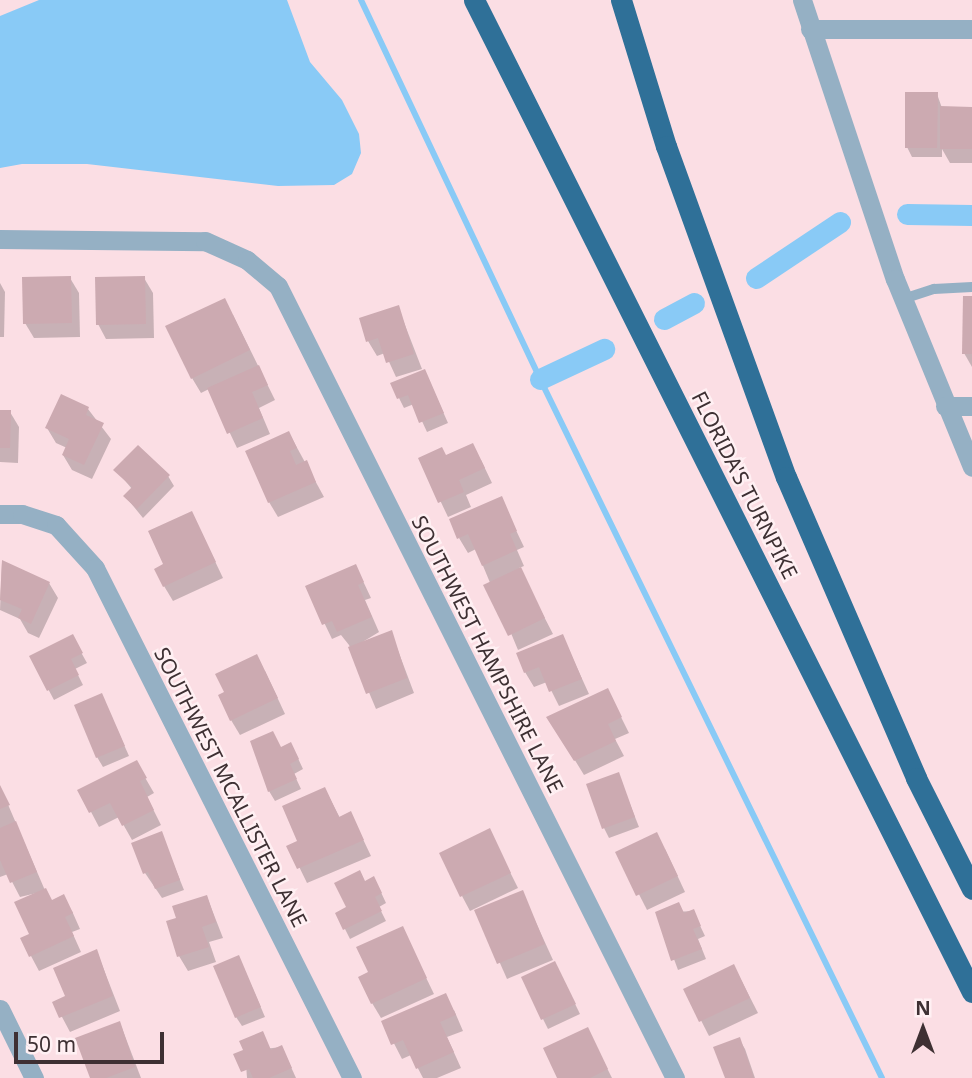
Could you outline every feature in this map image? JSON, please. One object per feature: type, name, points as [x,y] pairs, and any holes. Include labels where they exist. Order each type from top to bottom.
[{"type":"highway","name":"FLORIDA'S TURNPIKE","points":[[474,0],[972,992]]},
{"type":"highway","name":"FLORIDA'S TURNPIKE","points":[[621,0],[666,146],[786,477],[916,778],[972,889]]},
{"type":"street","points":[[802,0],[903,299],[972,467]]},
{"type":"street","points":[[810,29],[972,29]]},
{"type":"street","name":"SOUTHWEST HAMPSHIRE LANE","points":[[0,239],[205,241],[247,260],[278,286],[675,1078]]},
{"type":"street","points":[[945,406],[972,406]]},
{"type":"street","name":"SOUTHWEST MCALLISTER LANE","points":[[0,514],[22,514],[56,525],[95,568],[352,1078]]},
{"type":"street","points":[[0,1009],[34,1078]]},
{"type":"lane","points":[[903,299],[934,289],[972,287]]},
{"type":"water","points":[[39,0],[287,0],[310,62],[342,100],[359,134],[361,153],[352,174],[334,185],[278,186],[87,164],[22,164],[0,168],[0,16]]},
{"type":"building","points":[[905,92],[938,92],[937,148],[905,148]]},
{"type":"building","points":[[940,106],[972,107],[972,149],[940,149]]},
{"type":"building","points":[[71,276],[72,323],[23,324],[22,277]]},
{"type":"building","points":[[145,276],[146,324],[96,325],[95,277]]},
{"type":"building","points":[[963,296],[972,296],[972,354],[962,354]]},
{"type":"building","points":[[225,298],[250,350],[191,379],[165,326]]},
{"type":"building","points":[[399,305],[414,354],[386,363],[378,338],[366,342],[359,318]]},
{"type":"building","points":[[259,365],[268,385],[252,392],[263,418],[227,434],[207,388]]},
{"type":"building","points":[[425,369],[444,413],[419,423],[408,395],[397,399],[390,383]]},
{"type":"building","points":[[61,394],[89,407],[86,415],[104,423],[84,465],[62,455],[69,439],[45,428]]},
{"type":"building","points":[[0,410],[11,410],[10,448],[0,448]]},
{"type":"building","points":[[289,431],[297,448],[290,451],[296,465],[307,460],[316,482],[268,503],[245,451]]},
{"type":"building","points":[[473,443],[485,468],[459,480],[464,492],[438,503],[418,458],[442,447],[446,455]]},
{"type":"building","points":[[138,445],[170,475],[137,509],[123,496],[132,487],[113,470]]},
{"type":"building","points":[[502,496],[517,531],[510,534],[517,550],[482,566],[468,534],[457,539],[449,519]]},
{"type":"building","points":[[192,511],[216,562],[163,587],[154,569],[163,564],[148,531]]},
{"type":"building","points":[[2,560],[50,582],[31,624],[18,618],[22,609],[0,600]]},
{"type":"building","points":[[356,564],[364,582],[358,585],[372,617],[337,632],[332,621],[322,625],[305,586]]},
{"type":"building","points":[[521,567],[545,618],[508,636],[483,585]]},
{"type":"building","points":[[392,630],[407,678],[366,694],[348,647]]},
{"type":"building","points":[[73,634],[83,653],[71,659],[79,675],[47,691],[29,656]]},
{"type":"building","points":[[563,634],[582,679],[549,692],[539,667],[524,673],[516,653]]},
{"type":"building","points":[[257,654],[278,698],[230,721],[218,695],[224,692],[215,674]]},
{"type":"building","points":[[608,688],[622,717],[608,724],[616,741],[574,761],[546,717]]},
{"type":"building","points":[[102,693],[125,746],[96,758],[74,705]]},
{"type":"building","points":[[273,731],[281,747],[291,742],[299,759],[290,764],[297,779],[268,792],[250,741]]},
{"type":"building","points":[[137,760],[147,778],[140,781],[154,810],[122,826],[110,803],[89,813],[77,790]]},
{"type":"building","points":[[619,772],[635,817],[602,829],[586,784]]},
{"type":"building","points":[[0,785],[10,805],[0,809]]},
{"type":"building","points":[[325,787],[339,817],[351,811],[364,840],[297,869],[286,846],[297,841],[282,806]]},
{"type":"building","points":[[16,821],[37,872],[10,883],[0,860],[0,828]]},
{"type":"building","points":[[490,828],[511,873],[460,897],[439,853]]},
{"type":"building","points":[[162,831],[180,880],[155,889],[148,872],[143,874],[131,843]]},
{"type":"building","points":[[657,832],[678,876],[636,896],[615,852]]},
{"type":"building","points":[[360,870],[365,881],[374,876],[382,893],[375,897],[382,911],[343,930],[335,913],[346,907],[334,883]]},
{"type":"building","points":[[46,888],[52,900],[64,894],[73,913],[65,917],[74,936],[29,957],[20,938],[29,934],[14,902]]},
{"type":"building","points":[[523,890],[545,944],[497,964],[474,910]]},
{"type":"building","points":[[207,895],[216,922],[202,927],[209,947],[177,957],[166,921],[176,918],[172,906]]},
{"type":"building","points":[[679,902],[684,913],[694,909],[701,926],[693,929],[702,949],[671,961],[655,912]]},
{"type":"building","points":[[403,926],[427,978],[371,1004],[358,977],[368,972],[356,947]]},
{"type":"building","points":[[97,949],[113,996],[59,1018],[52,1002],[65,996],[53,968]]},
{"type":"building","points":[[239,955],[261,1007],[235,1018],[213,966]]},
{"type":"building","points":[[555,961],[576,1004],[541,1020],[521,977]]},
{"type":"building","points":[[734,964],[750,998],[699,1022],[683,989]]},
{"type":"building","points":[[446,993],[456,1015],[440,1022],[454,1052],[416,1069],[403,1040],[391,1045],[381,1021]]},
{"type":"building","points":[[120,1021],[135,1067],[106,1078],[90,1078],[75,1038]]},
{"type":"building","points":[[588,1027],[608,1069],[590,1078],[557,1078],[543,1048]]},
{"type":"building","points":[[263,1031],[271,1050],[282,1045],[292,1068],[269,1078],[253,1078],[249,1069],[241,1072],[233,1054],[243,1050],[239,1041]]},
{"type":"building","points":[[740,1037],[754,1078],[725,1078],[713,1047]]},
{"type":"waterway","points":[[361,0],[540,379],[882,1078]]},
{"type":"waterway","points":[[907,214],[972,215]]},
{"type":"waterway","points":[[756,278],[840,222]]},
{"type":"waterway","points":[[664,319],[694,303]]},
{"type":"waterway","points":[[540,379],[604,349]]}]
